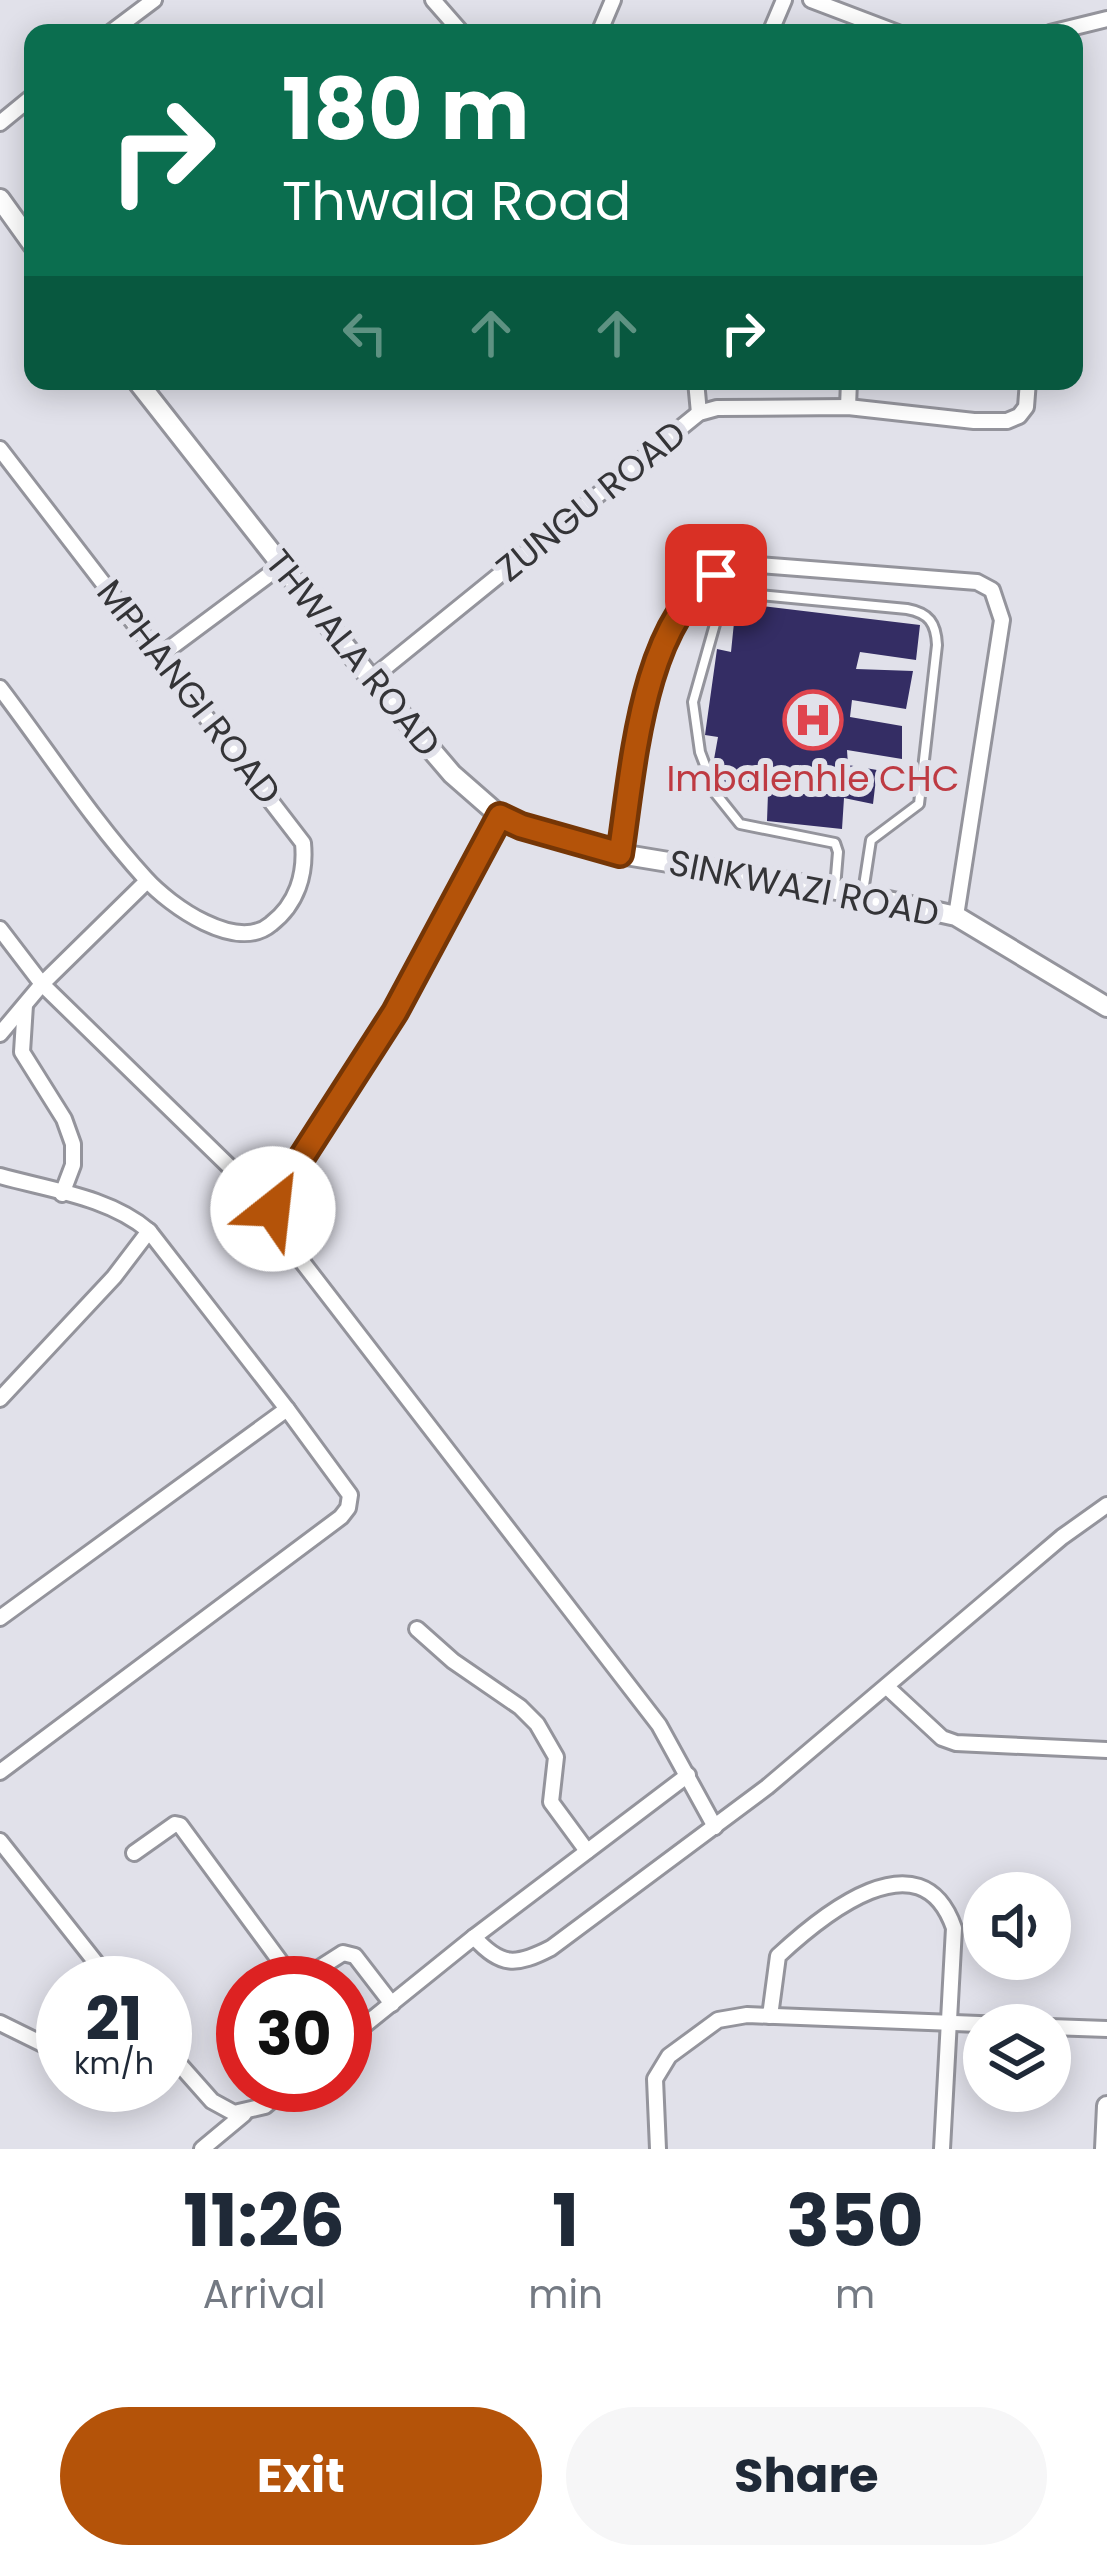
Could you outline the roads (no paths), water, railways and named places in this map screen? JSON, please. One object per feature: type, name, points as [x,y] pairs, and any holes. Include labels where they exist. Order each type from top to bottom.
[{"type":"street","points":[[122,24],[154,0]]},
{"type":"street","points":[[433,0],[454,24]]},
{"type":"street","points":[[812,0],[875,24]]},
{"type":"street","points":[[0,123],[24,103]]},
{"type":"street","points":[[0,199],[24,232]]},
{"type":"street","name":"THWALA ROAD","points":[[144,390],[371,679],[452,774],[500,816],[620,854]]},
{"type":"street","points":[[697,390],[699,413]]},
{"type":"street","points":[[848,407],[849,390]]},
{"type":"street","name":"ZUNGU ROAD","points":[[371,679],[699,413],[717,408],[848,407],[974,422],[1006,421],[1026,407],[1027,390]]},
{"type":"street","name":"MPHANGI ROAD","points":[[0,449],[303,843],[305,861],[294,898],[264,931],[249,936],[213,927],[147,881]]},
{"type":"street","points":[[161,655],[282,565]]},
{"type":"street","points":[[620,854],[655,665],[666,633],[697,588],[735,568],[760,565],[977,582],[992,590],[1002,620],[956,916]]},
{"type":"street","points":[[0,688],[147,881],[42,984],[0,1034]]},
{"type":"street","points":[[273,1209],[395,1012],[500,816]]},
{"type":"street","name":"SINKWAZI ROAD","points":[[620,854],[835,890],[956,916],[1105,1002]]},
{"type":"street","points":[[0,929],[42,984],[273,1209],[277,1229],[659,1725],[715,1827]]},
{"type":"street","points":[[25,1005],[22,1052],[64,1119],[73,1144],[73,1165],[62,1194]]},
{"type":"street","points":[[0,1176],[114,1207],[149,1231],[350,1496],[341,1517],[0,1772]]},
{"type":"street","points":[[0,1399],[114,1276],[149,1231]]},
{"type":"street","points":[[0,1618],[287,1409]]},
{"type":"street","points":[[475,1936],[489,1954],[502,1960],[529,1959],[551,1948],[715,1827],[1062,1537],[1107,1505]]},
{"type":"street","points":[[417,1629],[537,1724],[556,1757],[551,1802],[587,1851]]},
{"type":"street","points":[[887,1687],[942,1738],[956,1743],[1107,1750]]},
{"type":"street","points":[[372,2020],[688,1775]]},
{"type":"street","points":[[134,1852],[180,1825],[296,1983],[343,1953],[355,1956],[392,2004]]},
{"type":"street","points":[[0,1840],[91,1956]]},
{"type":"street","points":[[770,2016],[778,1956],[857,1894],[886,1885],[905,1886],[923,1889],[937,1899],[954,1928],[942,2149]]},
{"type":"street","points":[[658,2149],[655,2079],[669,2056],[718,2020],[770,2016],[963,2024]]},
{"type":"street","points":[[0,2023],[36,2041]]},
{"type":"street","points":[[1071,2028],[1107,2030]]},
{"type":"street","points":[[192,2078],[212,2101],[234,2114],[246,2113]]},
{"type":"street","points":[[1105,2149],[1107,2106]]},
{"type":"street","points":[[202,2149],[246,2113]]},
{"type":"lane","points":[[835,890],[835,842],[740,824],[716,794],[700,752],[692,716],[696,686],[717,617],[733,596],[908,609],[923,613],[934,624],[938,644],[921,795],[915,809],[871,840],[863,896]]},
{"type":"place","name":"Imbalenhle CHC","points":[[813,720]]}]
